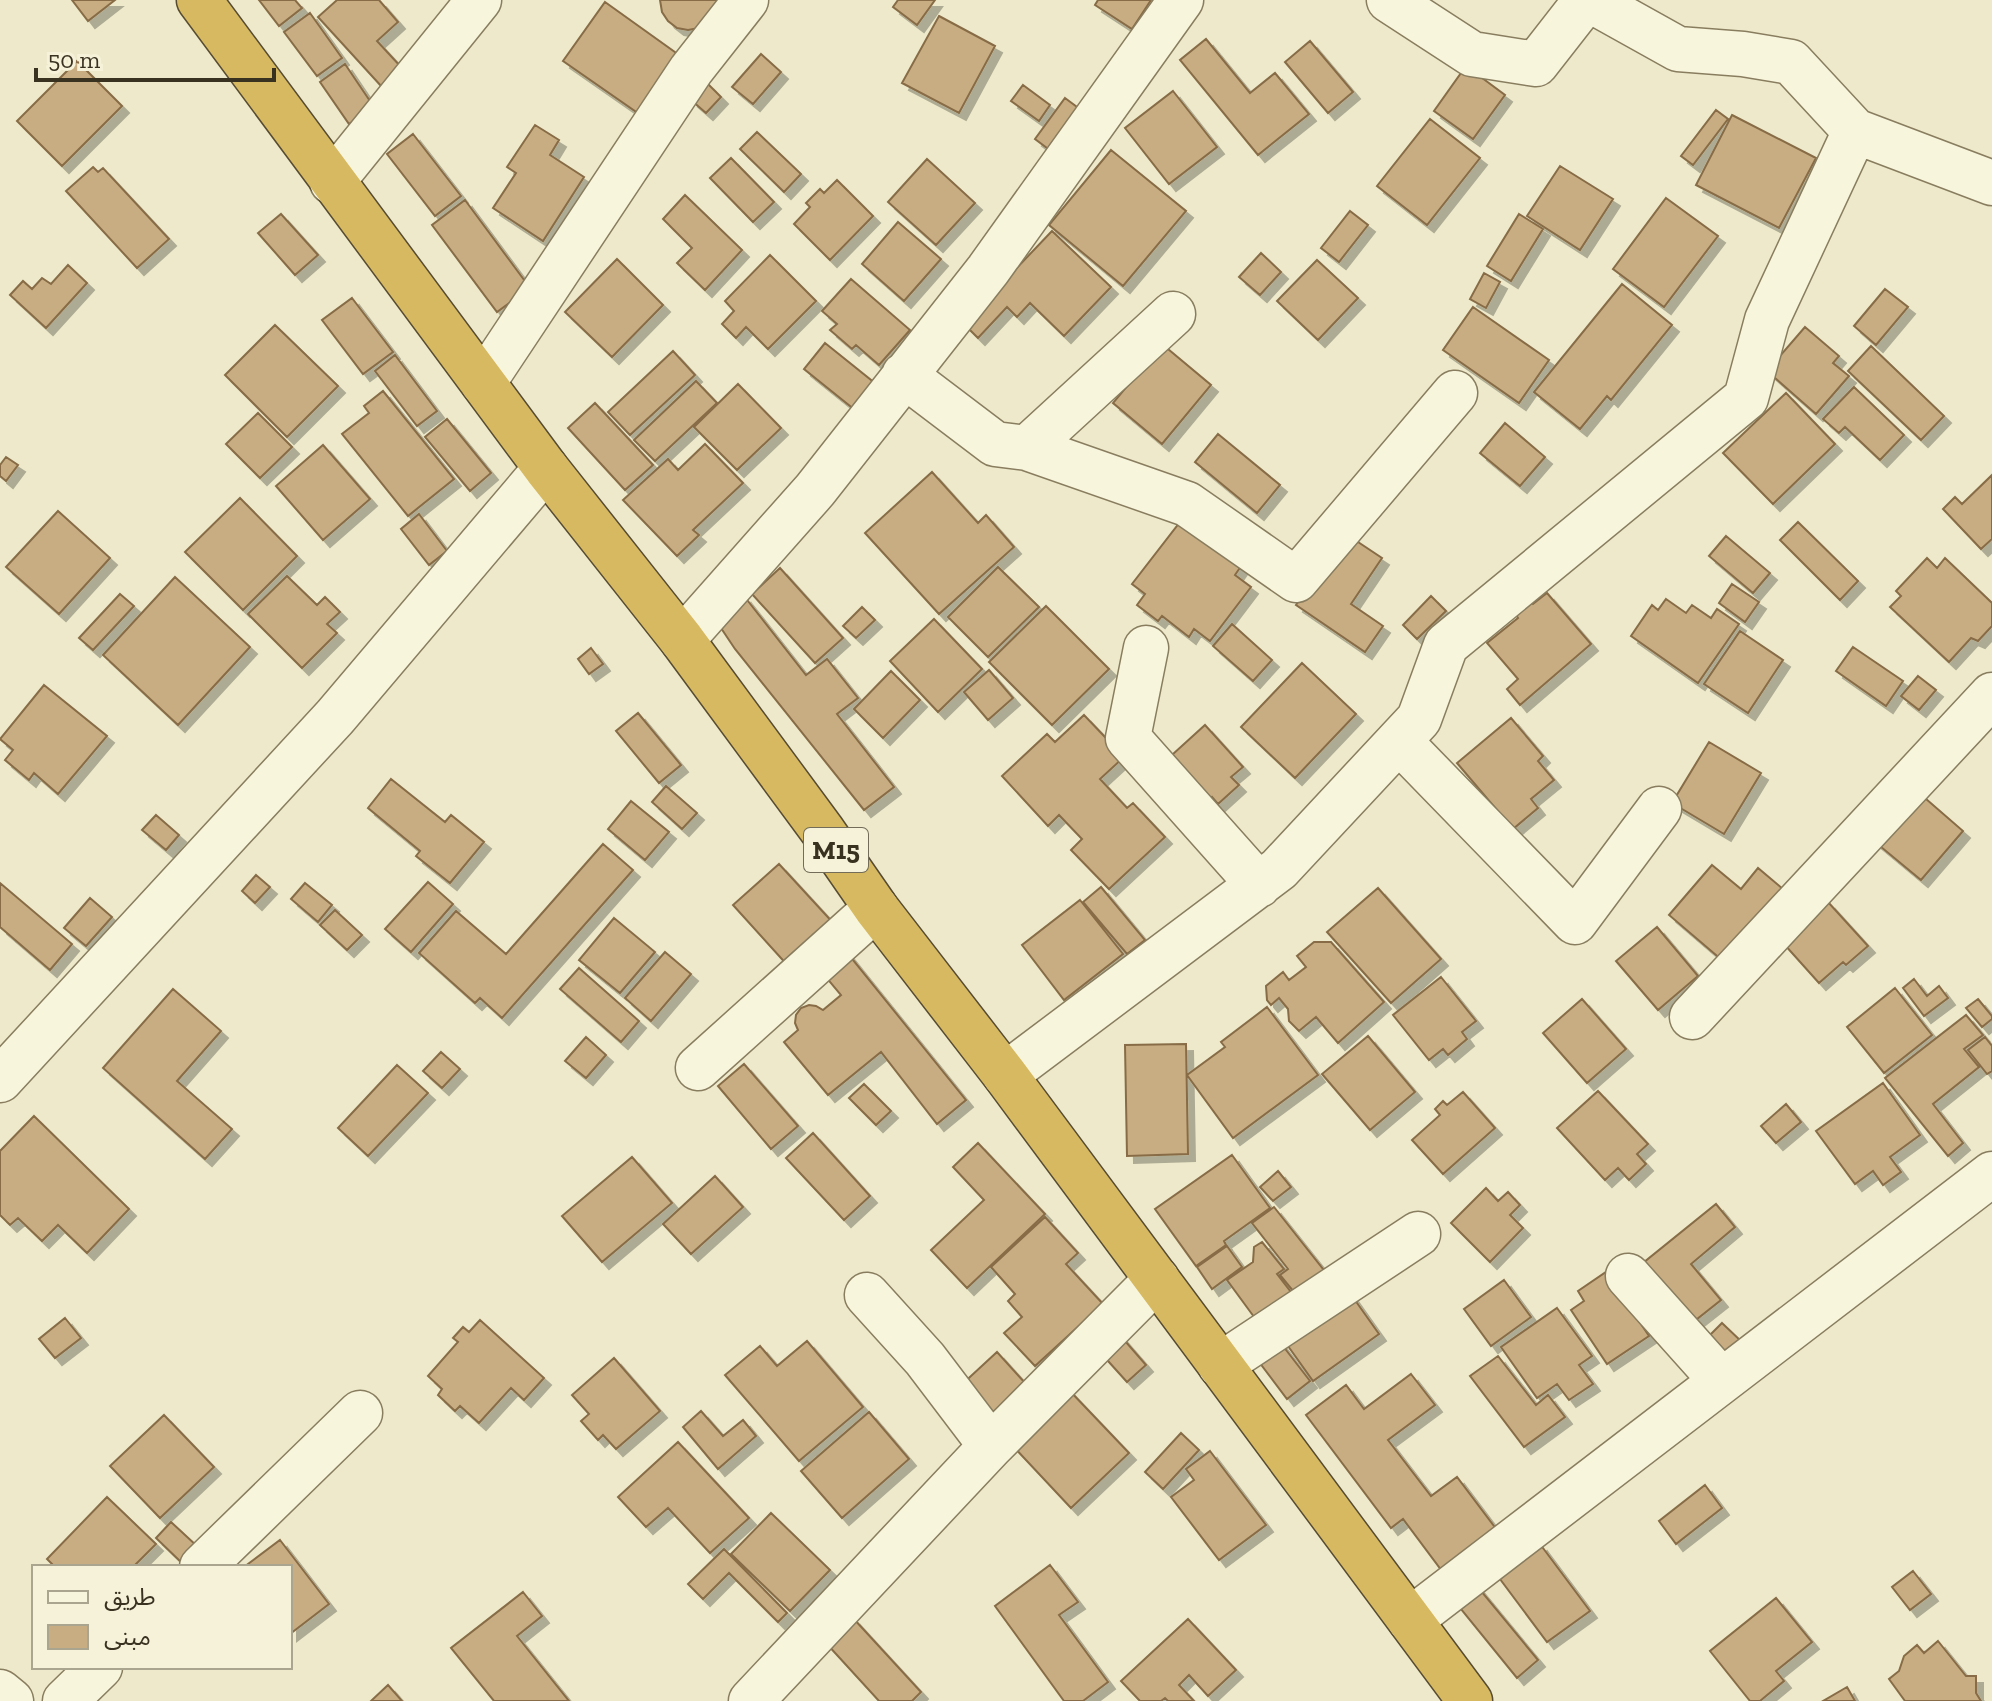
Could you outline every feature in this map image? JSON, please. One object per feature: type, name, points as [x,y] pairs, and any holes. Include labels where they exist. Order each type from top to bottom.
[{"type":"highway","name":"M15","points":[[199,0],[546,468],[682,640],[876,908],[1005,1075],[1470,1701]]},
{"type":"street","points":[[332,182],[479,0]]},
{"type":"street","points":[[483,383],[691,70],[746,0]]},
{"type":"street","points":[[682,640],[815,490],[988,270],[1181,0]]},
{"type":"street","points":[[1389,0],[1472,54],[1536,64],[1588,0],[1678,49],[1743,54],[1791,62],[1855,131],[1992,183]]},
{"type":"street","points":[[1005,1075],[1279,869],[1419,719],[1446,645],[1746,398],[1767,320],[1855,131]]},
{"type":"street","points":[[1027,448],[1173,314]]},
{"type":"street","points":[[904,375],[995,444],[1027,448],[1187,504],[1296,580],[1455,393]]},
{"type":"street","points":[[0,1080],[335,717],[546,468]]},
{"type":"street","points":[[1146,648],[1128,738],[1259,885]]},
{"type":"street","points":[[1692,1017],[1992,695]]},
{"type":"street","points":[[1399,741],[1575,922],[1659,809]]},
{"type":"street","points":[[698,1068],[876,908]]},
{"type":"street","points":[[1410,1620],[1992,1174]]},
{"type":"street","points":[[1220,1365],[1418,1234]]},
{"type":"street","points":[[1628,1276],[1721,1380]]},
{"type":"street","points":[[751,1701],[991,1446],[1157,1279]]},
{"type":"street","points":[[867,1295],[925,1359],[991,1446]]},
{"type":"street","points":[[204,1565],[360,1413]]},
{"type":"street","points":[[65,1701],[98,1669]]},
{"type":"street","points":[[0,1692],[11,1701]]},
{"type":"building","points":[[72,0],[115,0],[88,21]]},
{"type":"building","points":[[259,0],[295,0],[302,8],[279,26]]},
{"type":"building","points":[[337,0],[379,0],[398,22],[377,41],[402,68],[382,87],[318,17]]},
{"type":"building","points":[[660,0],[718,2],[699,28],[688,30],[677,28],[668,21],[662,12]]},
{"type":"building","points":[[898,0],[935,0],[917,25],[893,7]]},
{"type":"building","points":[[1098,0],[1151,0],[1132,29],[1095,5]]},
{"type":"building","points":[[605,2],[686,60],[645,118],[563,61]]},
{"type":"building","points":[[310,13],[342,58],[317,76],[284,32]]},
{"type":"building","points":[[939,16],[995,46],[959,113],[902,83]]},
{"type":"building","points":[[1206,39],[1250,93],[1275,73],[1309,114],[1258,155],[1180,60]]},
{"type":"building","points":[[1310,41],[1353,92],[1328,113],[1285,62]]},
{"type":"building","points":[[761,54],[781,72],[753,104],[732,87]]},
{"type":"building","points":[[77,61],[122,106],[62,166],[17,121]]},
{"type":"building","points":[[345,64],[374,107],[349,124],[320,82]]},
{"type":"building","points":[[1466,66],[1505,95],[1473,139],[1434,111]]},
{"type":"building","points":[[707,83],[721,97],[706,113],[691,100]]},
{"type":"building","points":[[1023,85],[1050,105],[1039,121],[1011,101]]},
{"type":"building","points":[[1173,91],[1217,147],[1169,184],[1125,128]]},
{"type":"building","points":[[1065,98],[1081,110],[1051,151],[1035,139]]},
{"type":"building","points":[[1716,110],[1728,119],[1693,165],[1681,156]]},
{"type":"building","points":[[1732,115],[1816,158],[1779,228],[1696,185]]},
{"type":"building","points":[[1430,119],[1480,158],[1427,225],[1377,186]]},
{"type":"building","points":[[535,125],[559,140],[550,155],[584,177],[543,241],[493,208],[516,173],[507,167]]},
{"type":"building","points":[[757,132],[801,174],[784,192],[740,149]]},
{"type":"building","points":[[413,134],[461,196],[435,216],[387,154]]},
{"type":"building","points":[[1111,150],[1186,211],[1123,286],[1049,225]]},
{"type":"building","points":[[731,158],[774,202],[753,222],[710,178]]},
{"type":"building","points":[[927,159],[975,203],[936,245],[888,202]]},
{"type":"building","points":[[1560,166],[1613,199],[1580,250],[1527,216]]},
{"type":"building","points":[[93,167],[98,172],[103,168],[169,239],[137,268],[66,191]]},
{"type":"building","points":[[837,180],[873,216],[830,260],[794,224],[810,207],[806,203],[820,189],[824,193]]},
{"type":"building","points":[[685,195],[742,250],[705,290],[677,263],[692,248],[663,219]]},
{"type":"building","points":[[1666,198],[1718,236],[1664,307],[1613,269]]},
{"type":"building","points":[[465,200],[530,288],[497,312],[432,225]]},
{"type":"building","points":[[1350,211],[1368,225],[1339,262],[1321,248]]},
{"type":"building","points":[[281,214],[318,255],[295,275],[258,233]]},
{"type":"building","points":[[1519,214],[1543,229],[1511,281],[1487,266]]},
{"type":"building","points":[[898,222],[941,259],[904,301],[862,264]]},
{"type":"building","points":[[1052,231],[1111,287],[1064,336],[1030,303],[1017,317],[1007,307],[978,338],[960,320]]},
{"type":"building","points":[[1261,253],[1281,272],[1260,295],[1239,277]]},
{"type":"building","points":[[770,255],[816,301],[768,349],[746,327],[736,338],[722,324],[734,311],[725,301]]},
{"type":"building","points":[[617,259],[663,305],[612,357],[565,312]]},
{"type":"building","points":[[1317,260],[1358,298],[1318,340],[1277,301]]},
{"type":"building","points":[[68,265],[87,283],[46,328],[10,295],[23,281],[32,289],[42,278],[51,284]]},
{"type":"building","points":[[1484,273],[1500,282],[1486,308],[1470,299]]},
{"type":"building","points":[[851,279],[910,330],[879,365],[856,345],[852,349],[830,330],[837,324],[822,311]]},
{"type":"building","points":[[1622,284],[1672,325],[1611,400],[1607,396],[1580,429],[1534,392]]},
{"type":"building","points":[[1885,289],[1908,307],[1876,345],[1854,326]]},
{"type":"building","points":[[352,298],[393,352],[363,374],[322,320]]},
{"type":"building","points":[[1473,307],[1549,360],[1519,403],[1443,350]]},
{"type":"building","points":[[275,325],[338,386],[287,437],[225,375]]},
{"type":"building","points":[[1805,327],[1839,356],[1833,363],[1849,376],[1816,414],[1767,371]]},
{"type":"building","points":[[825,343],[876,384],[855,410],[804,369]]},
{"type":"building","points":[[1162,344],[1211,385],[1162,444],[1113,403]]},
{"type":"building","points":[[1871,346],[1944,416],[1921,440],[1848,371]]},
{"type":"building","points":[[673,351],[695,375],[630,435],[608,412]]},
{"type":"building","points":[[395,355],[437,411],[417,426],[375,371]]},
{"type":"building","points":[[696,381],[717,403],[655,461],[634,440]]},
{"type":"building","points":[[738,384],[781,428],[737,470],[694,427]]},
{"type":"building","points":[[1854,387],[1904,435],[1880,460],[1845,427],[1839,433],[1823,419]]},
{"type":"building","points":[[383,391],[454,479],[408,516],[342,434],[369,413],[364,406]]},
{"type":"building","points":[[1786,393],[1835,444],[1773,504],[1723,453]]},
{"type":"building","points":[[595,403],[653,465],[625,490],[568,428]]},
{"type":"building","points":[[258,413],[292,447],[260,478],[226,444]]},
{"type":"building","points":[[447,419],[491,473],[470,491],[425,437]]},
{"type":"building","points":[[1505,423],[1545,457],[1520,486],[1480,453]]},
{"type":"building","points":[[1218,434],[1280,485],[1257,513],[1195,462]]},
{"type":"building","points":[[705,444],[743,483],[693,530],[699,535],[677,556],[623,500],[668,459],[678,470]]},
{"type":"building","points":[[323,445],[370,499],[323,540],[276,486]]},
{"type":"building","points":[[6,457],[18,465],[6,481],[0,476],[0,465]]},
{"type":"building","points":[[932,472],[978,523],[986,515],[1014,547],[939,614],[865,533]]},
{"type":"building","points":[[1992,475],[1992,539],[1981,549],[1943,509],[1955,497],[1962,504]]},
{"type":"building","points":[[240,498],[297,556],[243,610],[185,552]]},
{"type":"building","points":[[58,511],[110,558],[59,614],[6,567]]},
{"type":"building","points":[[1187,513],[1246,559],[1235,575],[1251,587],[1210,641],[1194,629],[1189,637],[1162,616],[1158,621],[1137,605],[1145,594],[1132,584]]},
{"type":"building","points":[[419,514],[447,551],[429,565],[401,529]]},
{"type":"building","points":[[1798,522],[1858,581],[1840,600],[1780,540]]},
{"type":"building","points":[[1346,534],[1382,558],[1351,604],[1383,626],[1365,652],[1296,605]]},
{"type":"building","points":[[1726,536],[1770,573],[1753,593],[1709,556]]},
{"type":"building","points":[[1927,558],[1937,568],[1945,558],[1992,603],[1992,626],[1978,641],[1971,638],[1949,662],[1890,607],[1901,596],[1896,591]]},
{"type":"building","points":[[998,567],[1039,607],[988,657],[948,617]]},
{"type":"building","points":[[780,568],[843,638],[815,663],[752,594]]},
{"type":"building","points":[[287,576],[317,605],[325,597],[340,612],[327,624],[337,633],[302,668],[248,614]]},
{"type":"building","points":[[175,577],[250,647],[178,725],[103,655]]},
{"type":"building","points":[[1732,584],[1759,602],[1745,622],[1719,603]]},
{"type":"building","points":[[1547,593],[1591,644],[1520,705],[1507,689],[1518,679],[1487,643],[1518,618],[1515,613],[1529,600],[1533,604]]},
{"type":"building","points":[[120,594],[134,606],[93,650],[79,638]]},
{"type":"building","points":[[744,596],[806,675],[827,659],[858,698],[837,714],[894,787],[864,810],[721,628]]},
{"type":"building","points":[[1431,596],[1446,611],[1417,639],[1403,625]]},
{"type":"building","points":[[1666,599],[1686,613],[1692,605],[1711,618],[1717,609],[1739,624],[1698,683],[1631,636],[1652,605],[1658,610]]},
{"type":"building","points":[[1046,606],[1109,669],[1052,725],[989,662]]},
{"type":"building","points":[[862,607],[875,620],[856,638],[843,626]]},
{"type":"building","points":[[934,619],[982,669],[938,712],[890,661]]},
{"type":"building","points":[[1232,624],[1272,660],[1253,681],[1213,646]]},
{"type":"building","points":[[1740,631],[1783,660],[1748,713],[1704,684]]},
{"type":"building","points":[[1853,647],[1903,681],[1886,706],[1836,671]]},
{"type":"building","points":[[591,648],[603,664],[589,674],[578,659]]},
{"type":"building","points":[[1302,663],[1356,714],[1295,778],[1241,727]]},
{"type":"building","points":[[989,670],[1013,698],[988,720],[964,692]]},
{"type":"building","points":[[891,671],[920,700],[883,738],[854,709]]},
{"type":"building","points":[[1918,676],[1936,690],[1919,710],[1901,696]]},
{"type":"building","points":[[44,685],[107,736],[58,794],[34,773],[29,780],[5,760],[13,750],[0,739]]},
{"type":"building","points":[[638,713],[681,765],[659,783],[616,731]]},
{"type":"building","points":[[1084,715],[1124,757],[1100,779],[1127,808],[1133,803],[1165,837],[1109,889],[1071,850],[1082,839],[1059,815],[1048,826],[1002,776],[1047,734],[1055,742]]},
{"type":"building","points":[[1511,718],[1543,756],[1538,761],[1554,780],[1531,799],[1538,808],[1513,829],[1457,763]]},
{"type":"building","points":[[1205,725],[1243,767],[1231,777],[1239,785],[1218,804],[1212,797],[1201,807],[1162,764]]},
{"type":"building","points":[[1709,742],[1761,773],[1724,834],[1672,803]]},
{"type":"building","points":[[391,779],[445,822],[451,815],[484,842],[450,883],[416,856],[420,851],[368,808]]},
{"type":"building","points":[[666,786],[697,813],[682,829],[652,802]]},
{"type":"building","points":[[1918,792],[1963,831],[1921,880],[1875,842]]},
{"type":"building","points":[[631,801],[669,832],[645,860],[608,829]]},
{"type":"building","points":[[156,815],[179,835],[166,850],[142,830]]},
{"type":"building","points":[[603,844],[633,870],[502,1018],[480,998],[475,1003],[419,953],[456,911],[506,954]]},
{"type":"building","points":[[779,864],[836,926],[790,968],[733,905]]},
{"type":"building","points":[[1712,865],[1741,889],[1758,868],[1783,889],[1723,961],[1669,915]]},
{"type":"building","points":[[256,875],[270,887],[255,903],[242,891]]},
{"type":"building","points":[[428,882],[453,904],[411,952],[385,929]]},
{"type":"building","points":[[0,883],[72,944],[50,970],[0,927]]},
{"type":"building","points":[[305,883],[332,905],[318,922],[291,899]]},
{"type":"building","points":[[1101,887],[1145,940],[1127,954],[1083,902]]},
{"type":"building","points":[[1378,888],[1441,959],[1391,1003],[1327,932]]},
{"type":"building","points":[[90,898],[112,917],[86,946],[64,928]]},
{"type":"building","points":[[1080,900],[1123,954],[1064,1000],[1022,945]]},
{"type":"building","points":[[1828,902],[1868,946],[1819,983],[1784,944]]},
{"type":"building","points":[[335,910],[362,935],[347,950],[320,925]]},
{"type":"building","points":[[614,918],[655,952],[620,993],[579,960]]},
{"type":"building","points":[[1657,927],[1698,976],[1658,1010],[1616,961]]},
{"type":"building","points":[[1314,942],[1331,942],[1384,1002],[1338,1043],[1316,1017],[1299,1031],[1289,1021],[1288,1009],[1279,998],[1271,1005],[1267,1000],[1266,986],[1283,972],[1289,980],[1306,967],[1297,956]]},
{"type":"building","points":[[845,950],[966,1100],[937,1124],[881,1052],[828,1095],[784,1042],[798,1030],[796,1015],[801,1008],[809,1005],[823,1010],[841,995],[820,970]]},
{"type":"building","points":[[665,952],[691,974],[651,1021],[625,998]]},
{"type":"building","points":[[579,968],[639,1021],[621,1042],[560,989]]},
{"type":"building","points":[[1441,977],[1476,1021],[1462,1032],[1467,1039],[1448,1055],[1443,1049],[1429,1060],[1393,1015]]},
{"type":"building","points":[[1914,979],[1927,996],[1939,986],[1948,998],[1924,1016],[1903,988]]},
{"type":"building","points":[[1895,988],[1932,1035],[1884,1073],[1847,1027]]},
{"type":"building","points":[[173,989],[221,1031],[177,1081],[232,1129],[205,1159],[103,1068]]},
{"type":"building","points":[[1582,999],[1626,1049],[1587,1083],[1543,1033]]},
{"type":"building","points":[[1978,999],[1992,1016],[1982,1027],[1966,1008]]},
{"type":"building","points":[[1267,1007],[1318,1075],[1233,1138],[1187,1075],[1225,1047],[1221,1042]]},
{"type":"building","points":[[1966,1015],[1983,1035],[1964,1049],[1979,1067],[1933,1104],[1963,1143],[1948,1156],[1885,1078]]},
{"type":"building","points":[[1368,1036],[1415,1092],[1370,1130],[1322,1074]]},
{"type":"building","points":[[586,1037],[606,1055],[586,1078],[565,1061]]},
{"type":"building","points":[[1985,1037],[1992,1046],[1992,1071],[1987,1074],[1968,1050]]},
{"type":"building","points":[[1186,1044],[1188,1154],[1127,1156],[1125,1045]]},
{"type":"building","points":[[441,1052],[460,1069],[442,1088],[423,1071]]},
{"type":"building","points":[[744,1064],[798,1126],[771,1149],[718,1086]]},
{"type":"building","points":[[397,1065],[428,1093],[368,1156],[338,1128]]},
{"type":"building","points":[[1883,1083],[1920,1135],[1890,1157],[1901,1172],[1883,1185],[1873,1171],[1855,1184],[1816,1131]]},
{"type":"building","points":[[864,1084],[891,1111],[876,1125],[849,1098]]},
{"type":"building","points":[[1598,1091],[1648,1144],[1637,1154],[1646,1164],[1629,1180],[1618,1168],[1605,1180],[1557,1128]]},
{"type":"building","points":[[1463,1092],[1495,1128],[1443,1174],[1412,1140],[1440,1115],[1435,1109],[1443,1101],[1447,1105]]},
{"type":"building","points":[[1786,1104],[1801,1122],[1776,1143],[1761,1126]]},
{"type":"building","points":[[34,1116],[129,1209],[87,1253],[58,1225],[42,1241],[18,1218],[10,1225],[0,1215],[0,1151]]},
{"type":"building","points":[[813,1133],[870,1196],[844,1220],[786,1158]]},
{"type":"building","points":[[978,1143],[1045,1214],[967,1288],[931,1250],[984,1200],[953,1167]]},
{"type":"building","points":[[1232,1155],[1270,1208],[1224,1241],[1226,1245],[1196,1266],[1155,1209]]},
{"type":"building","points":[[632,1157],[672,1203],[602,1262],[562,1216]]},
{"type":"building","points":[[1278,1171],[1291,1187],[1273,1201],[1260,1187]]},
{"type":"building","points":[[715,1176],[743,1207],[691,1254],[663,1224]]},
{"type":"building","points":[[1486,1188],[1498,1201],[1508,1192],[1520,1205],[1510,1215],[1523,1228],[1490,1262],[1451,1223]]},
{"type":"building","points":[[1716,1204],[1735,1227],[1691,1264],[1721,1300],[1692,1323],[1643,1263]]},
{"type":"building","points":[[1274,1207],[1327,1274],[1298,1297],[1280,1275],[1288,1269],[1252,1223]]},
{"type":"building","points":[[1045,1217],[1078,1253],[1066,1264],[1103,1304],[1035,1366],[1004,1333],[1022,1317],[1008,1301],[1015,1294],[991,1267]]},
{"type":"building","points":[[1262,1242],[1284,1269],[1277,1274],[1294,1296],[1257,1321],[1227,1280],[1253,1262],[1254,1247]]},
{"type":"building","points":[[1227,1246],[1242,1267],[1212,1289],[1197,1267]]},
{"type":"building","points":[[1606,1272],[1649,1336],[1607,1364],[1571,1310],[1584,1301],[1578,1291]]},
{"type":"building","points":[[1504,1280],[1531,1317],[1491,1346],[1464,1309]]},
{"type":"building","points":[[1345,1286],[1379,1334],[1313,1381],[1278,1332]]},
{"type":"building","points":[[1557,1308],[1592,1356],[1579,1365],[1593,1384],[1569,1400],[1557,1384],[1537,1398],[1501,1347]]},
{"type":"building","points":[[65,1318],[81,1338],[55,1358],[39,1339]]},
{"type":"building","points":[[480,1320],[544,1378],[524,1400],[511,1388],[479,1423],[460,1406],[455,1411],[438,1395],[442,1389],[428,1376],[458,1342],[453,1338],[463,1327],[469,1332]]},
{"type":"building","points":[[1722,1323],[1743,1343],[1728,1359],[1707,1338]]},
{"type":"building","points":[[1119,1334],[1146,1365],[1127,1382],[1099,1351]]},
{"type":"building","points":[[1276,1337],[1310,1381],[1287,1399],[1253,1354]]},
{"type":"building","points":[[807,1341],[863,1407],[799,1461],[725,1375],[760,1346],[777,1366]]},
{"type":"building","points":[[997,1352],[1026,1384],[987,1419],[958,1388]]},
{"type":"building","points":[[1498,1356],[1536,1405],[1548,1395],[1565,1417],[1524,1447],[1470,1376]]},
{"type":"building","points":[[614,1358],[660,1411],[616,1449],[603,1435],[598,1440],[581,1421],[589,1414],[572,1395]]},
{"type":"building","points":[[1411,1374],[1435,1405],[1388,1440],[1431,1496],[1457,1477],[1497,1530],[1442,1571],[1403,1519],[1391,1528],[1306,1415],[1346,1385],[1364,1409]]},
{"type":"building","points":[[1068,1389],[1129,1453],[1071,1508],[1011,1444]]},
{"type":"building","points":[[701,1411],[723,1436],[743,1420],[756,1436],[718,1469],[683,1427]]},
{"type":"building","points":[[869,1412],[909,1459],[842,1518],[801,1471]]},
{"type":"building","points":[[164,1415],[214,1467],[160,1518],[110,1466]]},
{"type":"building","points":[[1181,1433],[1199,1450],[1163,1489],[1145,1472]]},
{"type":"building","points":[[678,1442],[749,1518],[710,1553],[668,1508],[646,1527],[618,1497]]},
{"type":"building","points":[[1210,1451],[1266,1525],[1219,1560],[1171,1497],[1194,1480],[1186,1469]]},
{"type":"building","points":[[1705,1485],[1722,1508],[1676,1544],[1659,1521]]},
{"type":"building","points":[[107,1497],[156,1544],[135,1565],[53,1565],[47,1559]]},
{"type":"building","points":[[771,1513],[830,1570],[790,1611],[731,1554]]},
{"type":"building","points":[[171,1522],[198,1547],[182,1563],[156,1538]]},
{"type":"building","points":[[280,1540],[329,1604],[292,1632],[292,1565],[247,1565]]},
{"type":"building","points":[[1540,1544],[1590,1611],[1547,1642],[1497,1575]]},
{"type":"building","points":[[724,1549],[787,1613],[778,1622],[729,1573],[703,1599],[688,1584]]},
{"type":"building","points":[[1050,1565],[1078,1602],[1059,1615],[1108,1682],[1083,1701],[1064,1701],[995,1606]]},
{"type":"building","points":[[1913,1571],[1931,1594],[1910,1610],[1892,1587]]},
{"type":"building","points":[[1477,1586],[1538,1660],[1517,1678],[1456,1603]]},
{"type":"building","points":[[523,1592],[542,1616],[517,1636],[569,1701],[494,1701],[451,1648]]},
{"type":"building","points":[[1776,1598],[1812,1642],[1776,1671],[1784,1681],[1760,1701],[1750,1701],[1710,1651]]},
{"type":"building","points":[[853,1618],[921,1692],[912,1701],[879,1701],[826,1643]]},
{"type":"building","points":[[1188,1619],[1236,1670],[1208,1696],[1189,1675],[1179,1685],[1194,1701],[1168,1701],[1165,1698],[1161,1701],[1140,1701],[1121,1681]]},
{"type":"building","points":[[1938,1641],[1966,1676],[1976,1676],[1976,1693],[1981,1701],[1905,1701],[1889,1679],[1899,1671],[1904,1656],[1917,1645],[1924,1653]]},
{"type":"building","points":[[388,1685],[402,1701],[371,1701]]},
{"type":"building","points":[[1847,1687],[1855,1701],[1823,1701]]}]
